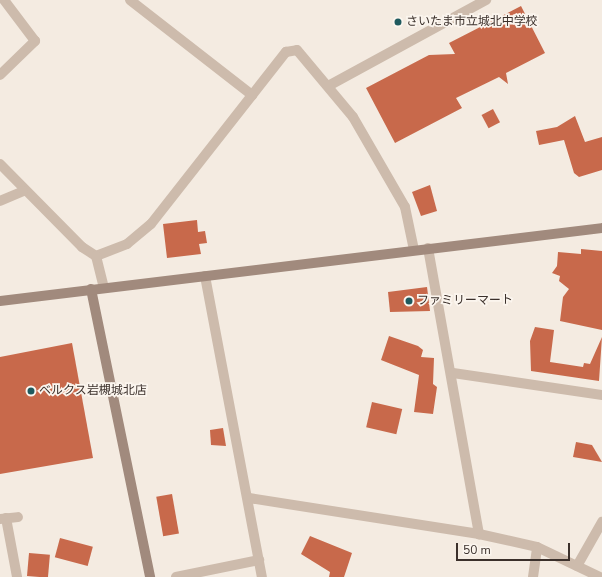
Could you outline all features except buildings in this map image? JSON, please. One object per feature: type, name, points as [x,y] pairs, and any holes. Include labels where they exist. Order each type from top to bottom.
[{"type":"street","points":[[0,75],[34,41],[4,0]]},
{"type":"street","points":[[130,0],[252,95]]},
{"type":"street","points":[[330,85],[486,0]]},
{"type":"street","points":[[96,256],[127,244],[151,224],[286,52],[297,50],[330,85],[353,117],[405,207],[414,250]]},
{"type":"street","points":[[0,164],[23,190],[82,247],[96,256],[104,288]]},
{"type":"street","points":[[0,201],[23,190]]},
{"type":"street","points":[[0,301],[602,228]]},
{"type":"street","points":[[428,248],[453,373],[478,534]]},
{"type":"street","points":[[205,276],[249,498],[262,577]]},
{"type":"street","points":[[90,289],[150,577]]},
{"type":"street","points":[[453,373],[602,395]]},
{"type":"street","points":[[249,498],[478,534],[537,547],[600,577]]},
{"type":"street","points":[[17,577],[3,519],[18,517]]},
{"type":"street","points":[[577,566],[602,522]]},
{"type":"street","points":[[532,577],[537,547]]},
{"type":"street","points":[[176,577],[259,560]]},
{"type":"place","name":"さいたま市立城北中学校","points":[[398,22]]},
{"type":"place","name":"ファミリーマート","points":[[409,301]]},
{"type":"place","name":"ベルクス岩槻城北店","points":[[31,391]]}]
